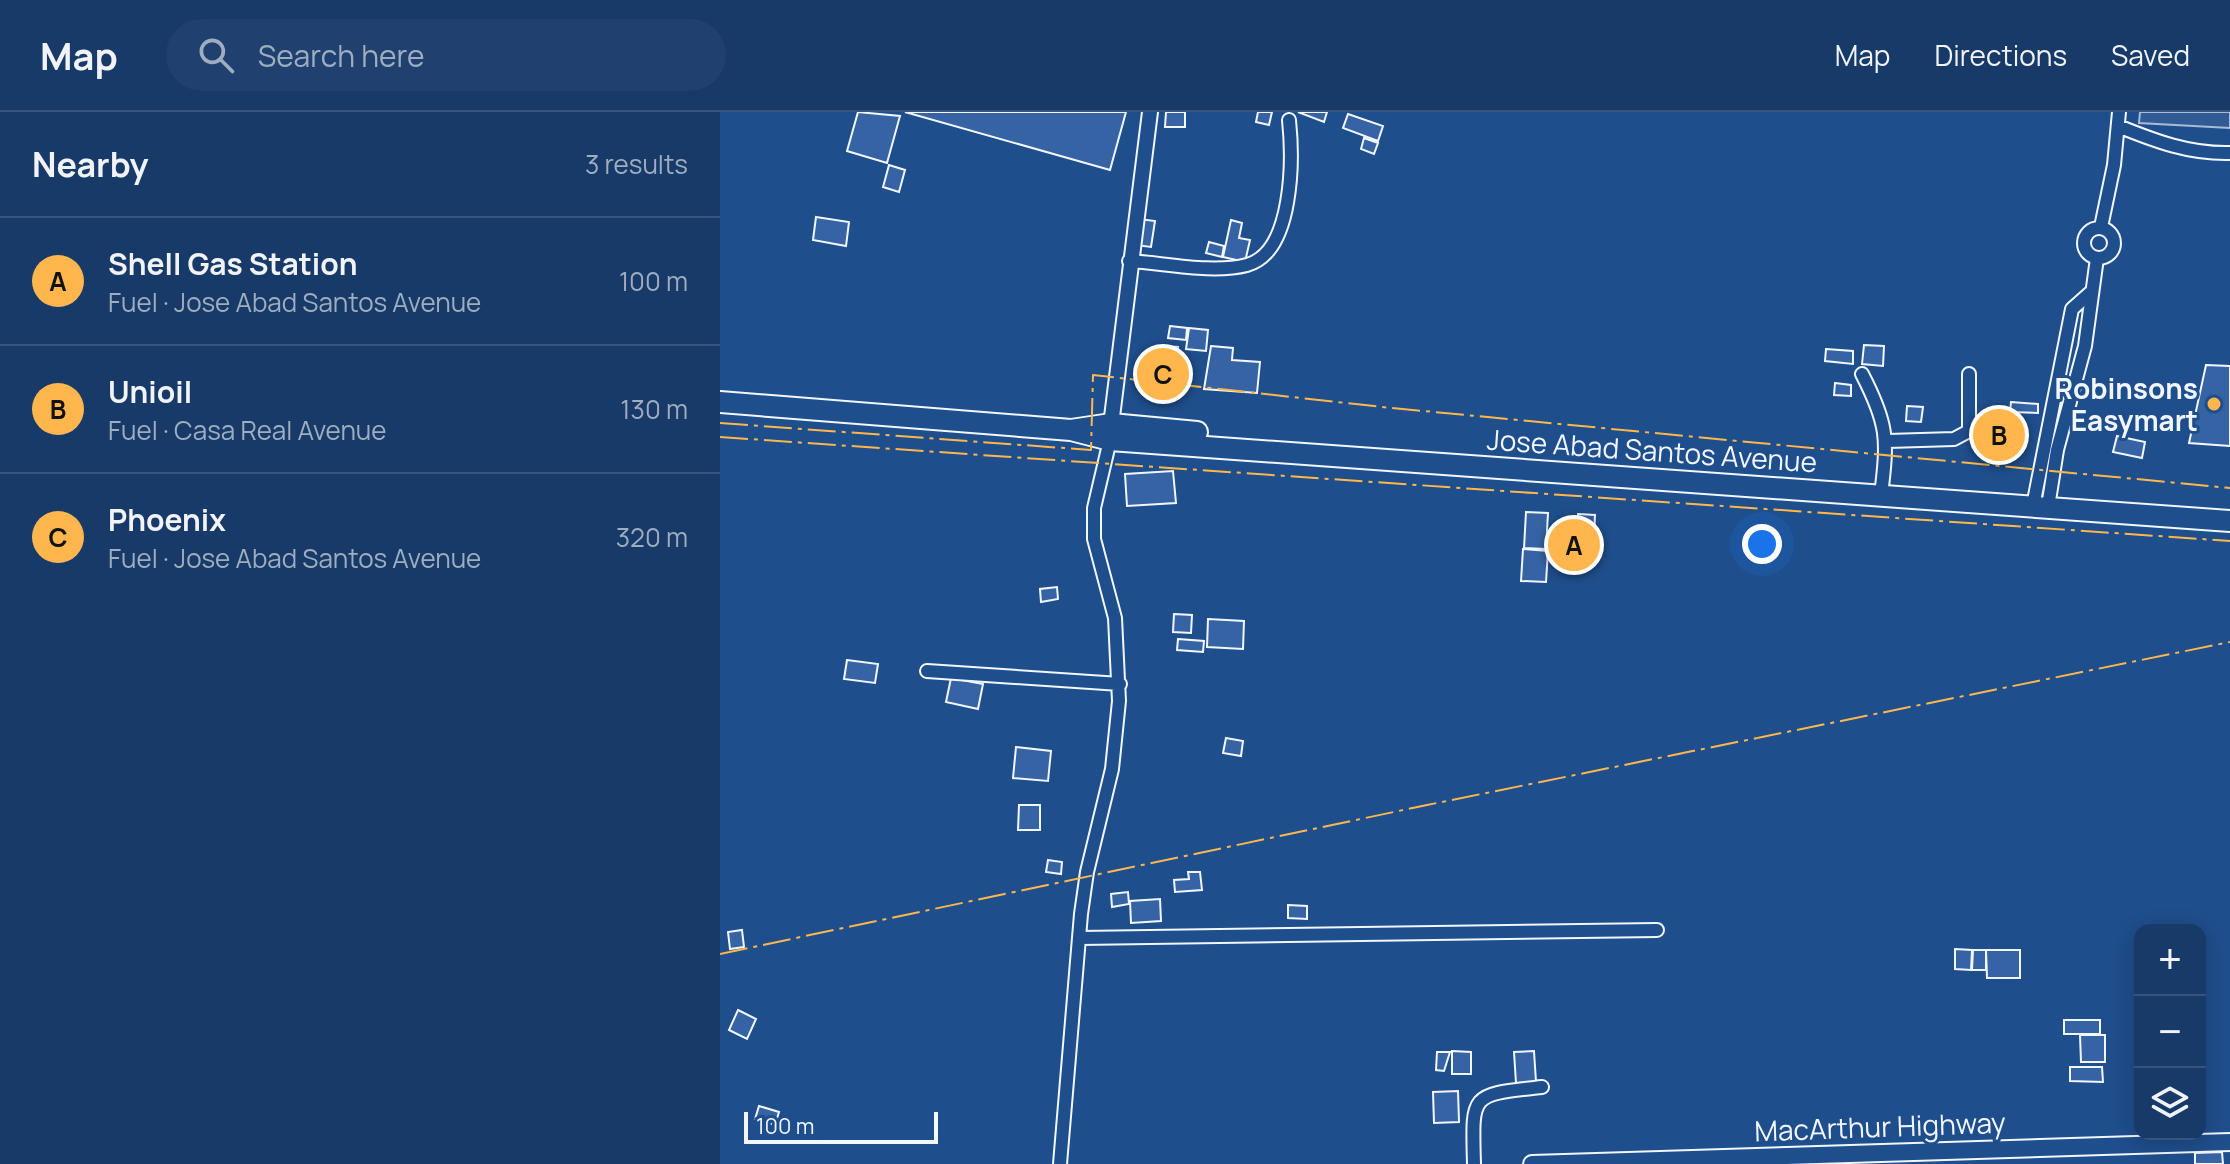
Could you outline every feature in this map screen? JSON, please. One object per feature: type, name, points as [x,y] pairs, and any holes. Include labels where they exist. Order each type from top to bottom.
[{"type":"highway","name":"Jose Abad Santos Avenue","points":[[720,402],[1882,488],[2230,521]]},
{"type":"highway","name":"Jose Abad Santos Avenue","points":[[2042,501],[2230,509]]},
{"type":"main road","name":"MacArthur Highway","points":[[1532,1164],[2230,1142]]},
{"type":"street","points":[[1060,1164],[1087,872],[1112,769],[1120,684],[1115,618],[1094,539],[1094,508],[1111,432],[1129,261],[1150,112]]},
{"type":"street","points":[[2101,227],[2119,112]]},
{"type":"street","points":[[1129,261],[1223,267],[1244,265],[1261,257],[1275,241],[1282,221],[1293,154],[1289,120]]},
{"type":"street","points":[[2118,126],[2158,143],[2204,154],[2230,153]]},
{"type":"street","points":[[2101,227],[2108,230],[2114,244],[2106,256],[2097,258],[2086,252],[2084,238],[2094,228],[2101,227]]},
{"type":"street","points":[[2042,501],[2085,346],[2097,258]]},
{"type":"street","points":[[2042,501],[2046,434],[2072,309],[2090,293]]},
{"type":"street","points":[[2064,346],[2085,346]]},
{"type":"street","points":[[1862,374],[1877,402],[1888,441],[1882,488]]},
{"type":"street","points":[[1888,441],[1954,439],[1969,431],[1969,374]]},
{"type":"street","points":[[2056,384],[2075,386]]},
{"type":"street","points":[[2046,434],[2062,436]]},
{"type":"street","points":[[2043,455],[2056,458]]},
{"type":"street","points":[[927,671],[1120,684]]},
{"type":"street","points":[[1080,938],[1657,930]]},
{"type":"street","points":[[1474,1164],[1472,1112],[1478,1102],[1487,1093],[1542,1087]]},
{"type":"shaded area","points":[[2140,112],[2230,112],[2230,128],[2139,123]]},
{"type":"building","points":[[858,112],[900,116],[887,163],[847,151]]},
{"type":"building","points":[[905,112],[1126,112],[1110,170]]},
{"type":"building","points":[[1166,112],[1185,112],[1185,127],[1165,127]]},
{"type":"building","points":[[1258,112],[1272,112],[1269,125],[1256,122]]},
{"type":"building","points":[[1298,112],[1327,112],[1324,122]]},
{"type":"building","points":[[1348,114],[1383,126],[1378,141],[1343,128]]},
{"type":"building","points":[[1364,138],[1378,143],[1374,154],[1361,149]]},
{"type":"building","points":[[889,165],[905,170],[899,192],[883,187]]},
{"type":"building","points":[[816,217],[849,222],[846,246],[813,240]]},
{"type":"building","points":[[1139,219],[1155,221],[1151,247],[1135,245]]},
{"type":"building","points":[[1231,220],[1242,223],[1239,238],[1250,240],[1245,262],[1223,257]]},
{"type":"building","points":[[1209,242],[1224,246],[1222,257],[1206,253]]},
{"type":"building","points":[[1170,326],[1187,328],[1186,340],[1168,338]]},
{"type":"building","points":[[1189,328],[1208,330],[1206,351],[1186,349]]},
{"type":"building","points":[[1864,345],[1884,346],[1883,366],[1862,364]]},
{"type":"building","points":[[1163,346],[1178,347],[1175,392],[1160,390]]},
{"type":"building","points":[[1211,346],[1233,348],[1232,360],[1260,362],[1257,393],[1204,389]]},
{"type":"building","points":[[1826,349],[1853,351],[1853,364],[1825,361]]},
{"type":"building","name":"Robinsons Easymart","points":[[2206,365],[2230,366],[2230,446],[2189,443]]},
{"type":"building","points":[[1835,383],[1851,385],[1851,396],[1834,395]]},
{"type":"building","points":[[2011,402],[2038,404],[2038,413],[2010,412]]},
{"type":"building","points":[[1907,406],[1923,407],[1921,422],[1906,421]]},
{"type":"building","points":[[1993,414],[2007,415],[2004,455],[1991,454]]},
{"type":"building","points":[[2117,436],[2145,442],[2142,458],[2113,452]]},
{"type":"building","points":[[1173,471],[1176,503],[1127,506],[1125,474]]},
{"type":"building","points":[[1526,512],[1548,513],[1546,549],[1524,548]]},
{"type":"building","points":[[1578,514],[1595,515],[1593,561],[1575,560]]},
{"type":"building","points":[[1523,549],[1548,551],[1546,582],[1521,581]]},
{"type":"building","points":[[1057,587],[1058,599],[1041,602],[1040,589]]},
{"type":"building","points":[[1174,614],[1192,615],[1191,633],[1173,632]]},
{"type":"building","points":[[1208,619],[1244,621],[1243,649],[1207,647]]},
{"type":"building","points":[[1178,639],[1204,641],[1203,652],[1177,650]]},
{"type":"building","points":[[847,660],[878,664],[875,683],[844,679]]},
{"type":"building","points":[[951,678],[983,684],[978,709],[946,702]]},
{"type":"building","points":[[1226,738],[1243,741],[1241,756],[1223,753]]},
{"type":"building","points":[[1016,747],[1051,751],[1048,781],[1013,778]]},
{"type":"building","points":[[1019,805],[1040,805],[1040,830],[1018,830]]},
{"type":"building","points":[[1048,860],[1062,862],[1061,874],[1046,872]]},
{"type":"building","points":[[1188,872],[1200,872],[1202,890],[1175,892],[1174,880],[1189,879]]},
{"type":"building","points":[[1128,892],[1129,904],[1112,907],[1111,894]]},
{"type":"building","points":[[1160,899],[1161,921],[1131,923],[1130,901]]},
{"type":"building","points":[[1288,905],[1307,906],[1307,919],[1288,918]]},
{"type":"building","points":[[742,930],[744,947],[730,949],[728,932]]},
{"type":"building","points":[[1955,949],[1972,950],[1971,970],[1955,969]]},
{"type":"building","points":[[1973,950],[1986,950],[1986,970],[1972,970]]},
{"type":"building","points":[[1986,950],[2020,950],[2020,978],[1987,978]]},
{"type":"building","points":[[738,1010],[756,1019],[747,1039],[729,1030]]},
{"type":"building","points":[[2064,1020],[2100,1020],[2100,1034],[2064,1034]]},
{"type":"building","points":[[2080,1035],[2105,1035],[2105,1062],[2081,1062]]},
{"type":"building","points":[[1452,1051],[1471,1052],[1471,1074],[1452,1074]]},
{"type":"building","points":[[1534,1051],[1536,1082],[1516,1083],[1514,1052]]},
{"type":"building","points":[[1437,1052],[1450,1052],[1444,1071],[1436,1070]]},
{"type":"building","points":[[2070,1067],[2102,1067],[2103,1082],[2070,1081]]},
{"type":"building","points":[[1458,1091],[1459,1122],[1434,1123],[1433,1092]]},
{"type":"building","points":[[759,1106],[779,1112],[775,1125],[755,1119]]},
{"type":"building","points":[[2222,1152],[2223,1164],[2195,1164],[2195,1153]]},
{"type":"power","points":[[720,423],[1091,450],[1093,375],[1382,407],[2230,488]]},
{"type":"power","points":[[720,437],[2230,541]]},
{"type":"power","points":[[720,954],[1427,805],[2230,642]]},
{"type":"place","name":"Phoenix","points":[[1163,374]]},
{"type":"place","name":"Robinsons Easymart","points":[[2214,404]]},
{"type":"place","name":"Unioil","points":[[1999,435]]},
{"type":"place","name":"Shell Gas Station","points":[[1574,545]]}]
